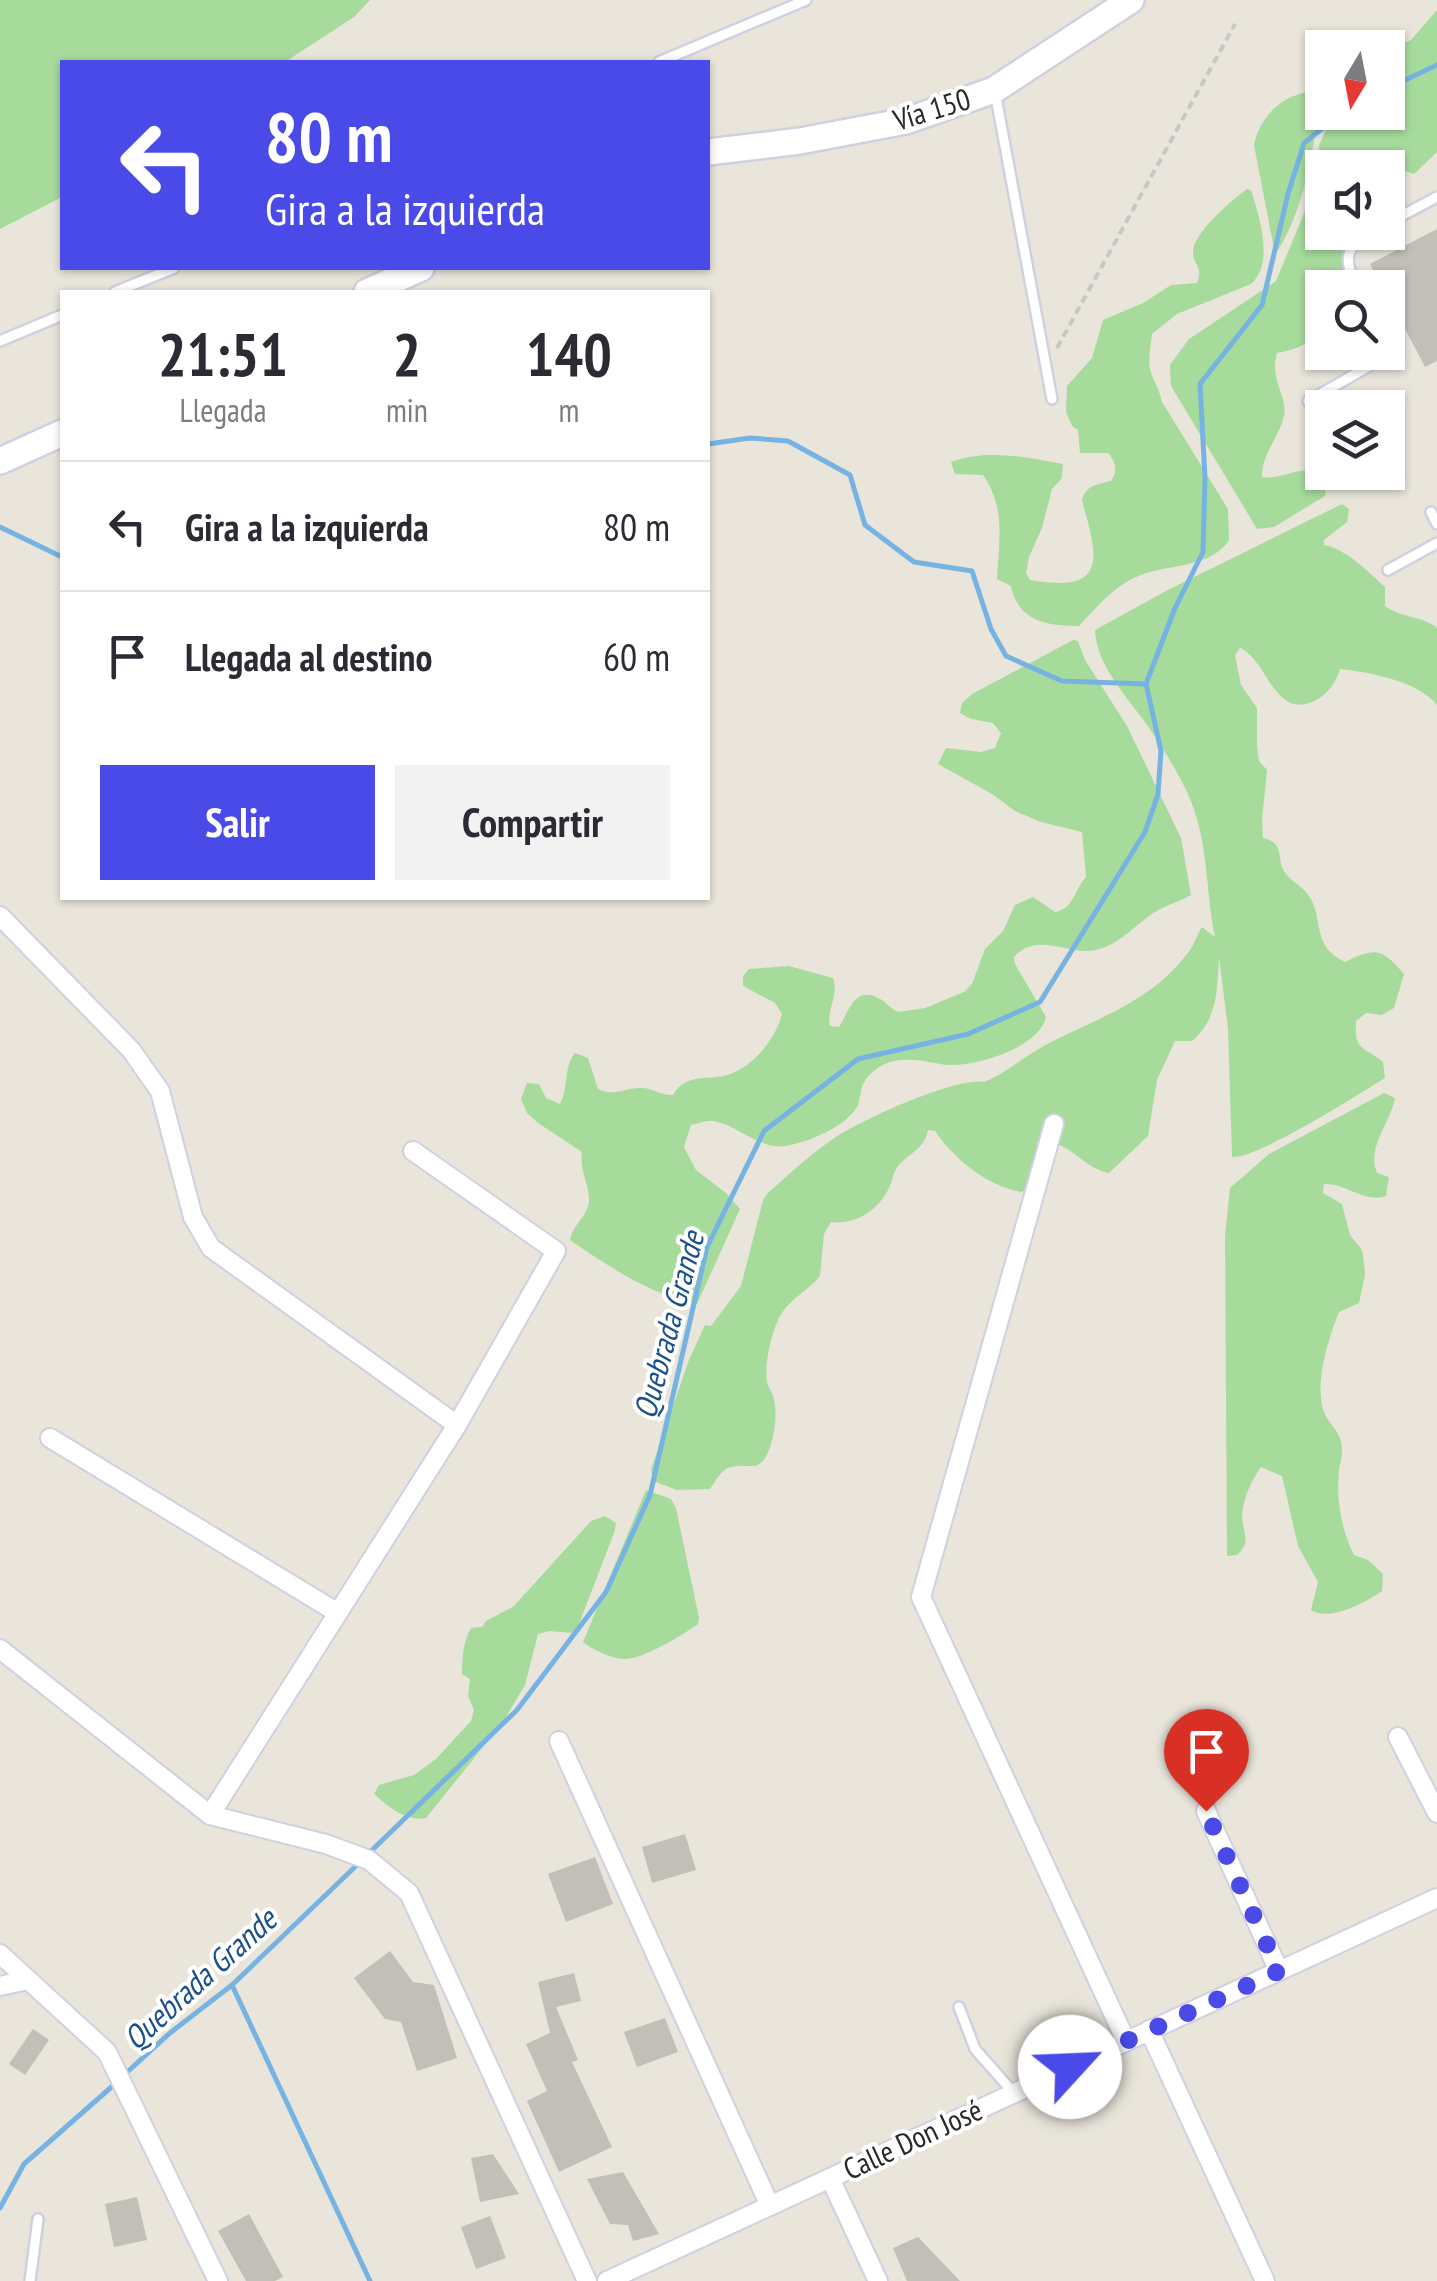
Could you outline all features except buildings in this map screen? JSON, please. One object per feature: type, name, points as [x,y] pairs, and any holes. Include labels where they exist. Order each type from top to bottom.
[{"type":"main road","name":"Vía 150","points":[[710,152],[800,141],[906,121],[994,90],[1131,0]]},
{"type":"main road","points":[[372,290],[417,270]]},
{"type":"main road","points":[[0,461],[60,433]]},
{"type":"street","points":[[0,916],[130,1050],[160,1090],[192,1217],[211,1248],[457,1426]]},
{"type":"street","points":[[1054,1124],[922,1597],[1126,2041]]},
{"type":"street","points":[[210,1815],[457,1426],[556,1251],[413,1150]]},
{"type":"street","points":[[50,1438],[338,1614]]},
{"type":"street","points":[[0,1649],[210,1815],[326,1844],[369,1860],[409,1893],[587,2281]]},
{"type":"street","points":[[1398,1737],[1437,1813]]},
{"type":"street","points":[[559,1741],[770,2206]]},
{"type":"street","points":[[1206,1811],[1279,1971]]},
{"type":"street","name":"Calle Don José","points":[[607,2281],[1437,1898]]},
{"type":"street","points":[[0,1954],[107,2052],[218,2281]]},
{"type":"street","points":[[0,1986],[28,1980]]},
{"type":"street","points":[[1149,2030],[1265,2281]]},
{"type":"street","points":[[830,2178],[878,2281]]},
{"type":"lane","points":[[665,60],[806,0]]},
{"type":"lane","points":[[994,90],[1052,399]]},
{"type":"lane","points":[[1405,213],[1437,197]]},
{"type":"lane","points":[[120,290],[169,270]]},
{"type":"lane","points":[[0,341],[60,316]]},
{"type":"lane","points":[[1326,390],[1362,370]]},
{"type":"lane","points":[[1431,512],[1437,524]]},
{"type":"lane","points":[[1388,570],[1437,543]]},
{"type":"lane","points":[[959,2007],[975,2049],[1014,2093]]},
{"type":"lane","points":[[30,2281],[38,2219]]},
{"type":"path","points":[[1047,365],[1235,24]]},
{"type":"green space","points":[[0,0],[370,0],[354,17],[288,60],[60,60],[60,198],[0,229]]},
{"type":"green space","points":[[1437,10],[1437,152],[1414,174],[1405,171],[1405,150],[1318,150],[1326,130],[1405,130],[1405,43]]},
{"type":"green space","points":[[1305,93],[1305,130],[1316,130],[1312,150],[1305,150],[1301,197],[1278,250],[1274,249],[1254,145],[1273,110]]},
{"type":"green space","points":[[1247,189],[1251,190],[1263,239],[1258,275],[1251,284],[1177,314],[1152,334],[1149,356],[1162,402],[1228,509],[1229,540],[1212,556],[1131,579],[1079,626],[1035,619],[1020,607],[1011,586],[997,579],[999,525],[990,487],[983,475],[955,474],[951,462],[993,455],[1063,464],[1062,478],[1052,489],[1026,573],[1030,580],[1056,583],[1085,576],[1092,567],[1093,554],[1083,496],[1092,487],[1111,481],[1115,467],[1108,453],[1080,453],[1078,430],[1066,412],[1067,386],[1092,358],[1103,320],[1143,303],[1171,285],[1197,283],[1199,272],[1193,252],[1199,236]]},
{"type":"green space","points":[[1305,211],[1305,250],[1345,250],[1347,270],[1305,270],[1305,343],[1277,353],[1275,372],[1285,409],[1262,477],[1305,471],[1305,490],[1326,490],[1325,496],[1274,527],[1257,529],[1171,386],[1170,365],[1189,339],[1276,281]]},
{"type":"green space","points":[[1342,504],[1349,509],[1347,522],[1324,540],[1324,545],[1349,556],[1385,587],[1385,606],[1437,628],[1437,705],[1406,684],[1340,669],[1321,697],[1302,705],[1290,703],[1281,697],[1250,655],[1240,648],[1235,655],[1241,685],[1257,708],[1259,761],[1267,770],[1263,838],[1276,845],[1284,871],[1309,896],[1323,940],[1334,956],[1345,962],[1378,953],[1404,974],[1394,1008],[1382,1015],[1366,1013],[1356,1021],[1358,1043],[1383,1062],[1385,1078],[1285,1137],[1232,1157],[1228,1029],[1219,957],[1214,1003],[1207,1023],[1192,1041],[1175,1041],[1157,1080],[1148,1136],[1109,1173],[1049,1143],[1030,1187],[1022,1192],[1009,1189],[984,1178],[952,1152],[935,1131],[928,1130],[920,1146],[898,1166],[875,1207],[854,1220],[831,1222],[824,1234],[820,1276],[778,1320],[766,1367],[776,1416],[765,1458],[757,1465],[727,1468],[710,1489],[677,1490],[653,1481],[651,1469],[689,1360],[705,1325],[711,1326],[741,1286],[767,1194],[846,1131],[930,1093],[993,1078],[1158,984],[1189,951],[1202,927],[1215,937],[1203,846],[1194,810],[1163,749],[1107,668],[1095,630]]},
{"type":"green space","points":[[1073,640],[1078,641],[1085,660],[1127,726],[1181,838],[1191,895],[1155,912],[1116,941],[1098,949],[1079,951],[1040,945],[1022,950],[1014,957],[1015,964],[1046,1017],[1032,1038],[1005,1053],[960,1064],[908,1060],[884,1065],[866,1080],[853,1113],[826,1132],[795,1144],[767,1144],[713,1121],[691,1125],[684,1147],[696,1170],[740,1209],[697,1304],[647,1287],[570,1240],[589,1202],[582,1152],[527,1113],[521,1099],[527,1083],[539,1084],[546,1098],[560,1104],[575,1053],[588,1058],[598,1089],[614,1092],[644,1088],[673,1095],[692,1080],[739,1070],[763,1050],[775,1032],[782,1014],[775,1003],[743,986],[743,976],[749,969],[789,966],[833,978],[829,1020],[830,1026],[839,1027],[853,1003],[863,995],[878,998],[898,1012],[925,1008],[964,992],[972,984],[985,949],[1003,931],[1015,905],[1033,897],[1055,912],[1070,903],[1086,877],[1082,832],[1015,811],[938,764],[946,748],[981,752],[995,748],[1001,733],[993,723],[960,713],[962,703]]},
{"type":"green space","points":[[1384,1093],[1395,1098],[1374,1164],[1377,1173],[1389,1177],[1386,1196],[1370,1197],[1324,1184],[1323,1193],[1342,1204],[1350,1235],[1362,1250],[1365,1275],[1359,1303],[1339,1312],[1321,1375],[1324,1412],[1341,1441],[1340,1514],[1354,1555],[1368,1560],[1383,1574],[1382,1591],[1347,1610],[1327,1614],[1311,1610],[1318,1582],[1298,1546],[1282,1476],[1261,1467],[1244,1502],[1245,1544],[1237,1555],[1227,1556],[1225,1236],[1230,1188],[1269,1154]]},
{"type":"green space","points":[[646,1490],[671,1499],[676,1508],[699,1618],[698,1624],[663,1645],[622,1659],[583,1642]]},
{"type":"green space","points":[[605,1516],[616,1523],[614,1533],[577,1629],[573,1633],[538,1634],[525,1685],[503,1722],[426,1818],[405,1816],[385,1804],[374,1794],[379,1785],[414,1775],[436,1759],[471,1721],[474,1710],[468,1696],[470,1679],[462,1674],[471,1628],[482,1627],[514,1606],[591,1521]]},
{"type":"waterway","name":"Quebrada Grande","points":[[1405,80],[1437,65]]},
{"type":"waterway","name":"Quebrada Grande","points":[[368,1854],[517,1710],[606,1592],[650,1495],[707,1247],[764,1131],[858,1059],[968,1034],[1040,1002],[1145,832],[1158,794],[1161,751],[1146,684],[1175,608],[1203,552],[1205,478],[1200,384],[1262,305],[1304,143],[1320,130]]},
{"type":"waterway","points":[[710,444],[750,438],[788,441],[850,475],[865,525],[914,562],[972,571],[991,629],[1006,656],[1062,681],[1146,684]]},
{"type":"waterway","points":[[0,527],[60,556]]},
{"type":"waterway","name":"Quebrada Grande","points":[[124,2075],[232,1985],[360,1862]]},
{"type":"waterway","points":[[232,1985],[370,2281]]},
{"type":"waterway","name":"Quebrada Grande","points":[[0,2208],[24,2164],[116,2083]]},
{"type":"route","points":[[1070,2067],[1279,1971],[1206,1811]]}]
